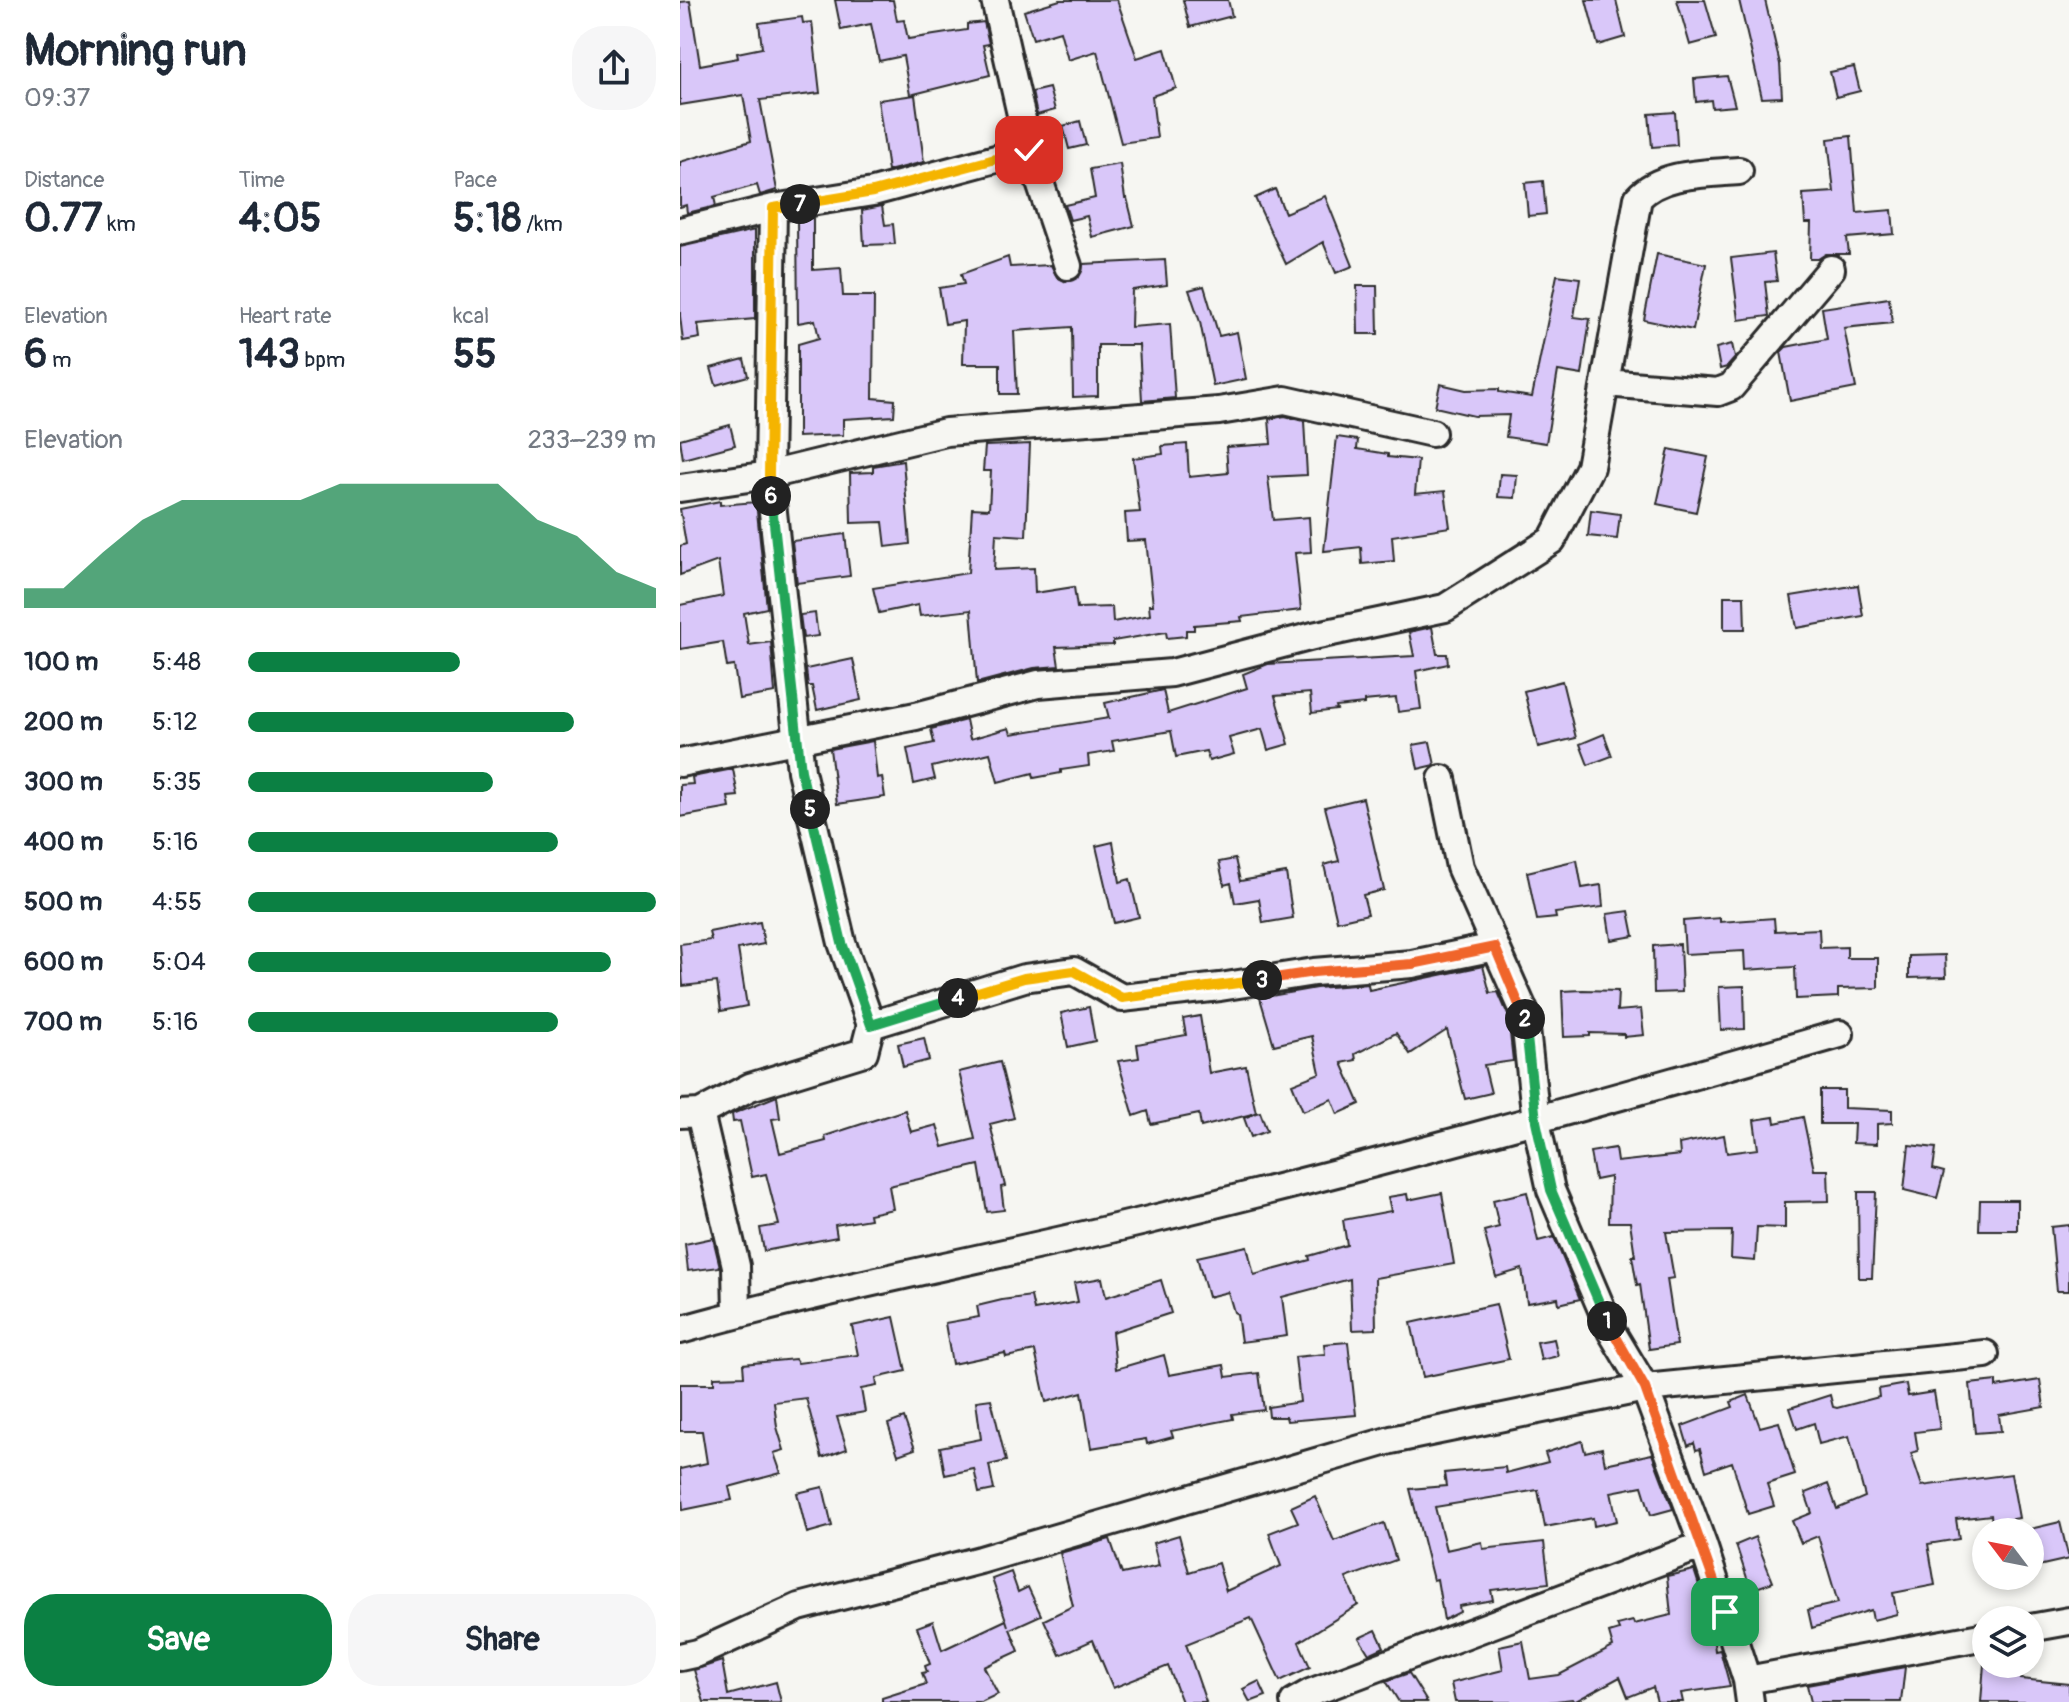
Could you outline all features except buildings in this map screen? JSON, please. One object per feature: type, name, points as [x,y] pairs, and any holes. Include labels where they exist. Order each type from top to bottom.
[{"type":"street","points":[[995,0],[1029,150],[1068,266]]},
{"type":"street","points":[[680,231],[773,208],[873,192],[1029,150]]},
{"type":"street","points":[[680,763],[916,716],[1038,684],[1172,673],[1313,636],[1445,608],[1552,540],[1590,467],[1638,198],[1650,186],[1668,180],[1739,171]]},
{"type":"street","points":[[737,1314],[736,1266],[690,1114],[750,1087],[864,1052],[871,1025],[842,943],[801,771],[769,475],[773,208]]},
{"type":"street","points":[[1605,383],[1718,392],[1731,387],[1831,269]]},
{"type":"street","points":[[680,488],[769,475],[946,432],[1219,411],[1285,400],[1432,433]]},
{"type":"street","points":[[1442,779],[1460,867],[1524,1011],[1536,1121],[1551,1190],[1611,1331],[1645,1388],[1703,1545],[1748,1691],[1972,1639]]},
{"type":"street","points":[[871,1025],[1024,978],[1074,971],[1122,998],[1314,972],[1412,964],[1495,947]]},
{"type":"street","points":[[680,1330],[737,1314],[1145,1220],[1536,1121],[1840,1034]]},
{"type":"street","points":[[680,1657],[698,1653],[799,1607],[980,1560],[1391,1440],[1645,1388],[1985,1354]]},
{"type":"street","points":[[1294,1702],[1325,1687],[1499,1620],[1703,1545]]},
{"type":"street","points":[[2044,1625],[2069,1621]]},
{"type":"route","points":[[1029,150],[873,192],[773,208],[769,475],[801,771],[842,943],[871,1025],[1024,978],[1074,971],[1122,998],[1314,972],[1412,964],[1495,947],[1524,1011],[1536,1121],[1551,1190],[1611,1331],[1645,1388],[1725,1612]]}]
